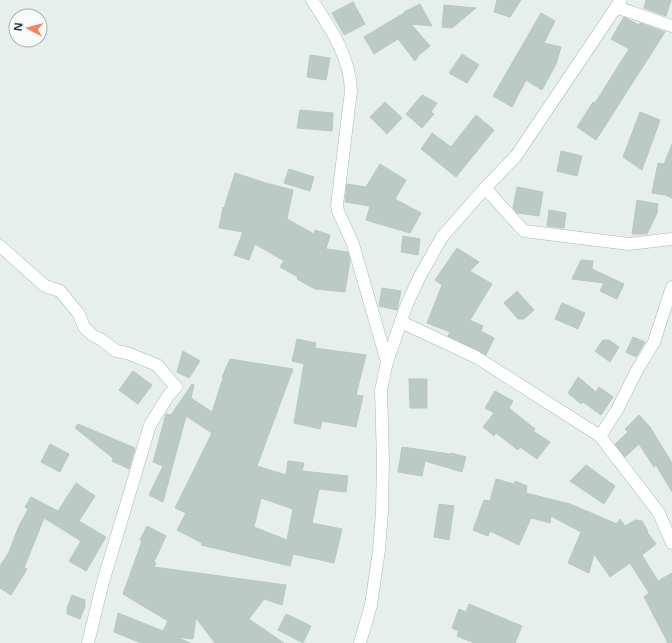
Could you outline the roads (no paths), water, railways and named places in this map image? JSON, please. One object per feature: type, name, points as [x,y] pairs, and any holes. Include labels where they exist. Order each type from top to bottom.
[{"type":"street","points":[[312,0],[336,37],[351,77],[351,91],[337,204],[338,212],[353,244],[387,362]]},
{"type":"street","points":[[360,643],[371,605],[379,550],[382,512],[383,460],[381,390],[387,362],[407,304],[420,276],[442,237],[485,188],[516,156],[619,4],[672,26]]},
{"type":"street","points":[[485,188],[524,231],[629,244],[672,239]]},
{"type":"street","points":[[0,246],[45,286],[60,291],[79,314],[84,327],[92,335],[102,340],[116,351],[157,365],[176,387],[168,396],[150,425],[103,582],[88,643]]},
{"type":"street","points":[[600,436],[617,410],[636,372],[654,342],[672,287]]},
{"type":"street","points":[[401,322],[476,357],[600,436],[659,513],[672,543]]}]
